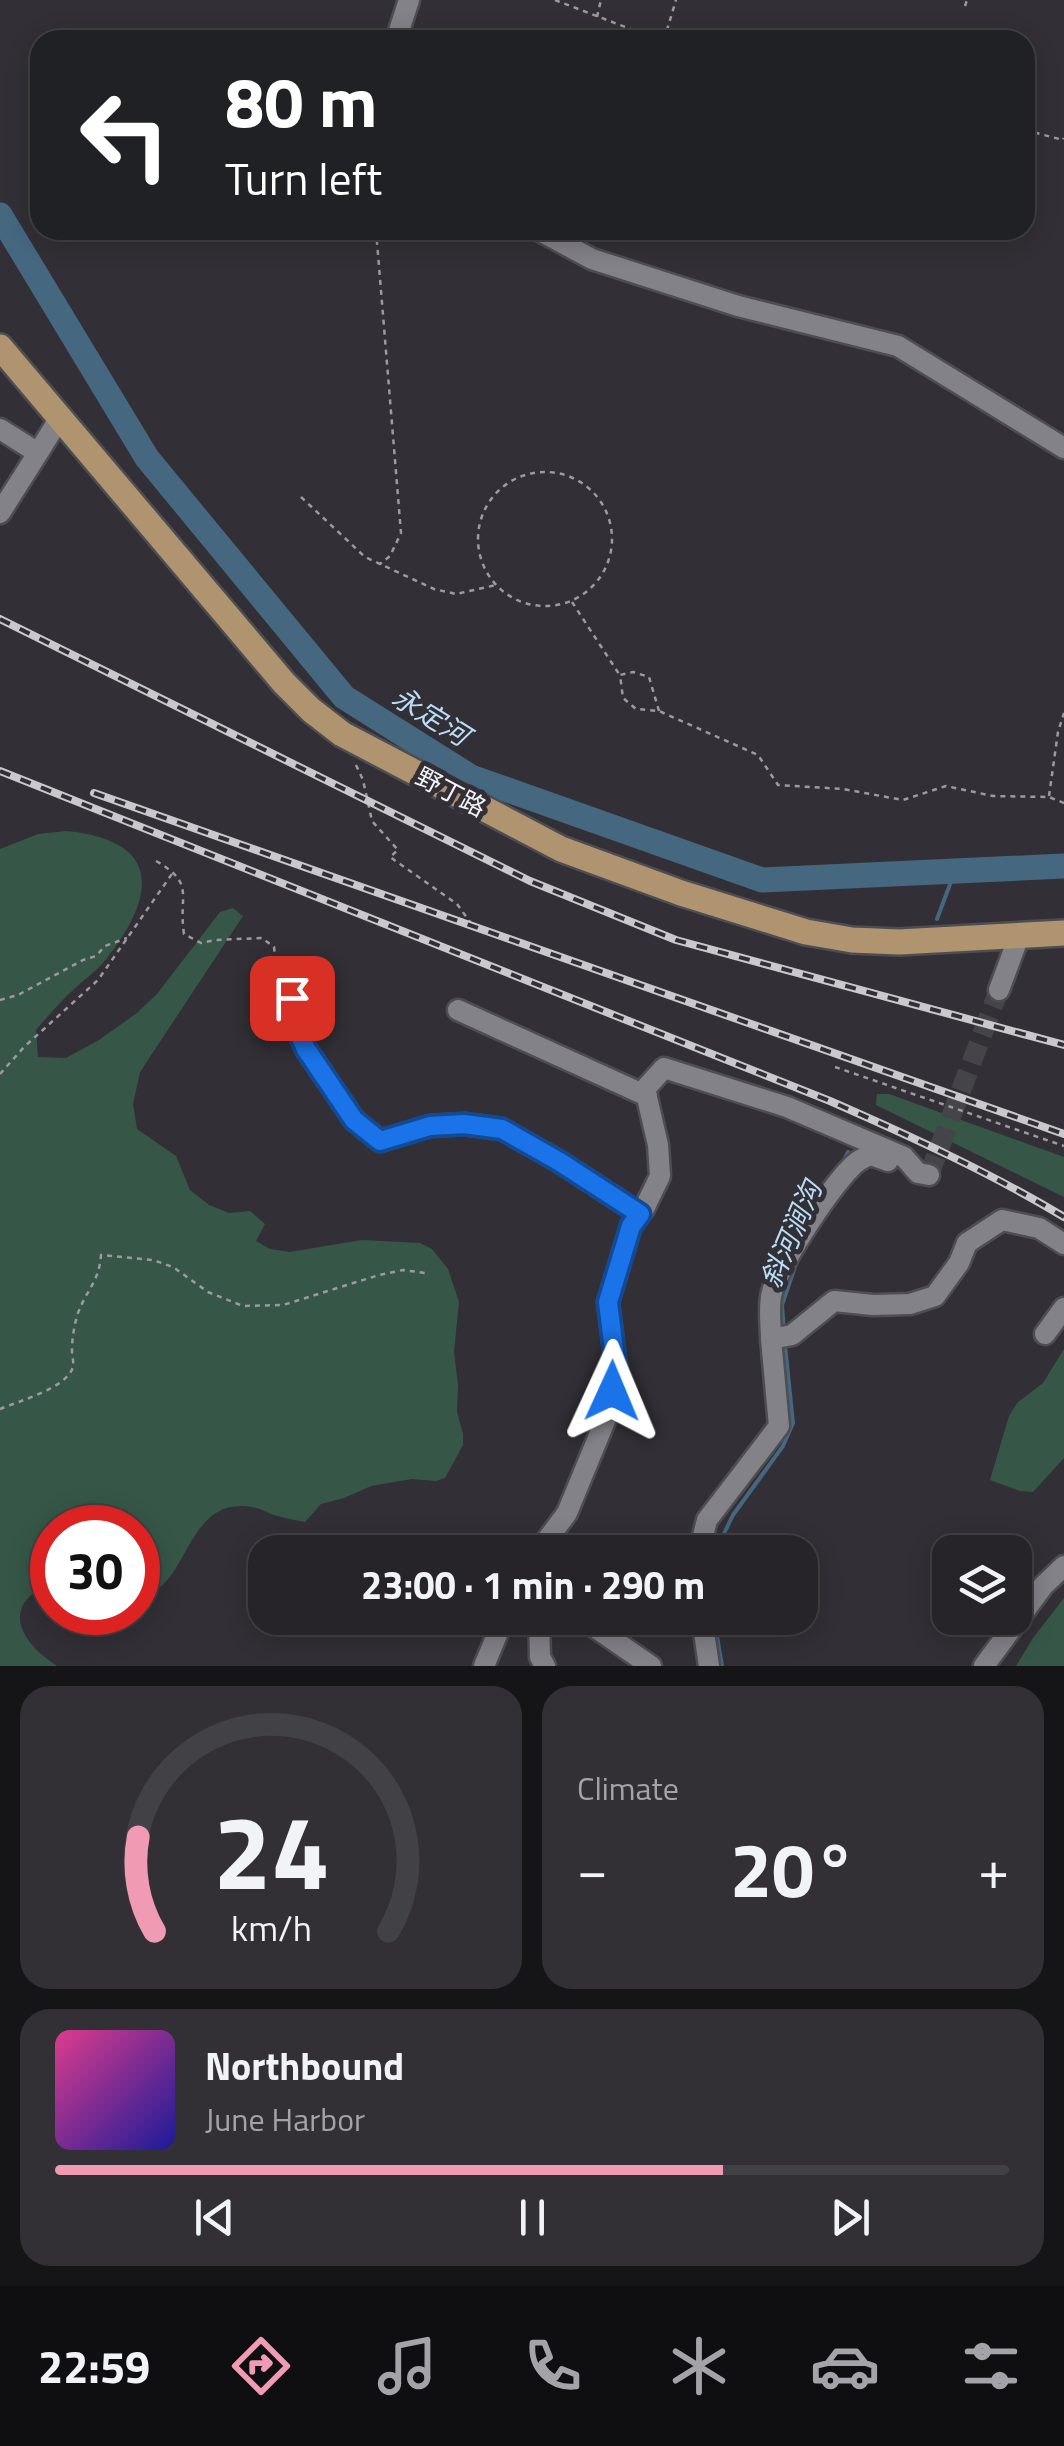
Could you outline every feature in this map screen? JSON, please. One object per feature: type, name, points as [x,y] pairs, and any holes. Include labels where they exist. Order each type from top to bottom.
[{"type":"main road","name":"野丁路","points":[[0,347],[284,683],[342,734],[561,848],[681,893],[806,932],[852,940],[899,942],[1064,933]]},
{"type":"street","points":[[399,30],[409,0]]},
{"type":"street","points":[[557,240],[592,259],[738,306],[898,346],[1064,448]]},
{"type":"street","points":[[0,513],[61,416]]},
{"type":"street","points":[[0,429],[38,453]]},
{"type":"street","points":[[999,990],[1019,936]]},
{"type":"street","points":[[292,1007],[306,1049],[354,1120],[380,1141],[430,1126],[464,1124],[502,1129],[640,1214]]},
{"type":"street","points":[[458,1010],[646,1096]]},
{"type":"street","points":[[551,1535],[567,1513],[607,1416],[616,1366],[608,1302],[631,1226],[660,1176],[658,1145],[645,1089],[664,1068],[787,1107],[904,1158],[924,1174],[871,1155],[859,1160],[843,1176],[780,1272],[771,1294],[780,1337],[779,1426],[707,1520],[703,1535]]},
{"type":"street","points":[[780,1337],[834,1301],[910,1304],[935,1296],[959,1263],[966,1243],[1002,1220],[1039,1228],[1064,1244]]},
{"type":"street","points":[[1046,1334],[1064,1308]]},
{"type":"street","points":[[984,1666],[1043,1586],[1064,1566]]},
{"type":"street","points":[[484,1666],[497,1635]]},
{"type":"street","points":[[539,1635],[540,1657],[545,1666]]},
{"type":"street","points":[[606,1635],[651,1666]]},
{"type":"street","points":[[704,1635],[709,1666]]},
{"type":"path","points":[[556,0],[633,30]]},
{"type":"path","points":[[597,17],[601,0]]},
{"type":"path","points":[[665,30],[676,0]]},
{"type":"path","points":[[966,6],[967,0]]},
{"type":"path","points":[[1035,133],[1064,138]]},
{"type":"path","points":[[377,240],[401,533],[390,556],[380,564]]},
{"type":"path","points":[[534,472],[556,472],[577,480],[594,493],[606,511],[612,532],[612,554],[604,574],[590,590],[572,602],[549,608],[526,605],[505,594],[496,584],[479,556],[477,533],[483,511],[496,492],[514,479],[534,472]]},
{"type":"path","points":[[301,497],[365,557],[434,589],[456,594],[496,584]]},
{"type":"path","points":[[572,602],[620,675],[623,698],[636,709],[659,711],[758,755],[778,785],[843,789],[904,800],[946,786],[993,796],[1049,798],[1064,803]]},
{"type":"path","points":[[620,675],[633,672],[650,677],[659,711]]},
{"type":"path","points":[[1049,798],[1064,713]]},
{"type":"path","points":[[348,756],[363,780],[372,822],[398,850],[390,857],[457,904],[473,926]]},
{"type":"path","points":[[156,861],[181,879],[184,934],[201,943],[262,938],[274,947],[280,1004],[292,1007]]},
{"type":"path","points":[[0,1074],[24,1046],[98,980],[174,872]]},
{"type":"path","points":[[0,1000],[18,995],[96,956],[105,946],[129,938]]},
{"type":"path","points":[[834,1067],[1064,1146]]},
{"type":"path","points":[[0,1410],[50,1391],[73,1367],[72,1332],[100,1274],[101,1256],[153,1260],[173,1268],[208,1292],[244,1306],[283,1305],[379,1274],[403,1270],[425,1273]]},
{"type":"green space","points":[[66,831],[97,836],[119,846],[134,858],[141,874],[141,892],[124,934],[107,958],[36,1030],[38,1057],[66,1058],[99,1040],[157,994],[220,912],[233,908],[243,916],[140,1072],[133,1104],[137,1129],[176,1156],[190,1190],[209,1205],[229,1213],[250,1211],[265,1224],[256,1241],[270,1249],[290,1252],[362,1240],[420,1243],[432,1249],[448,1269],[459,1302],[454,1352],[463,1445],[445,1478],[371,1486],[321,1504],[305,1522],[255,1508],[229,1507],[212,1515],[199,1529],[160,1586],[160,1505],[30,1505],[30,1596],[23,1605],[20,1620],[30,1642],[57,1666],[0,1666],[0,849],[38,834]]},
{"type":"green space","points":[[877,1094],[889,1094],[1064,1157],[1064,1197],[876,1105]]},
{"type":"green space","points":[[1064,1349],[1064,1458],[1033,1492],[990,1480],[1009,1416],[1017,1403],[1043,1383]]},
{"type":"green space","points":[[1064,1598],[1064,1666],[1016,1666],[1033,1638]]},
{"type":"waterway","name":"永定河","points":[[0,215],[147,458],[344,697],[471,777],[762,880],[1064,866]]},
{"type":"waterway","name":"斜河涧沟","points":[[937,919],[955,871]]},
{"type":"waterway","name":"斜河涧沟","points":[[842,1164],[848,1152]]},
{"type":"waterway","name":"斜河涧沟","points":[[784,1331],[782,1305],[798,1258]]},
{"type":"waterway","name":"斜河涧沟","points":[[723,1535],[733,1515],[783,1446],[793,1423],[785,1345]]},
{"type":"waterway","name":"斜河涧沟","points":[[717,1635],[722,1666]]},
{"type":"tunnel","points":[[929,1175],[999,990]]},
{"type":"railway","points":[[0,619],[530,881],[676,940],[1064,1045]]},
{"type":"railway","points":[[0,771],[830,1101],[949,1155],[1064,1217]]},
{"type":"railway","points":[[94,793],[1064,1134]]},
{"type":"route","points":[[292,998],[291,1016],[306,1049],[354,1120],[380,1141],[430,1126],[464,1124],[502,1129],[640,1214],[631,1226],[608,1302],[616,1366],[612,1391]]}]
